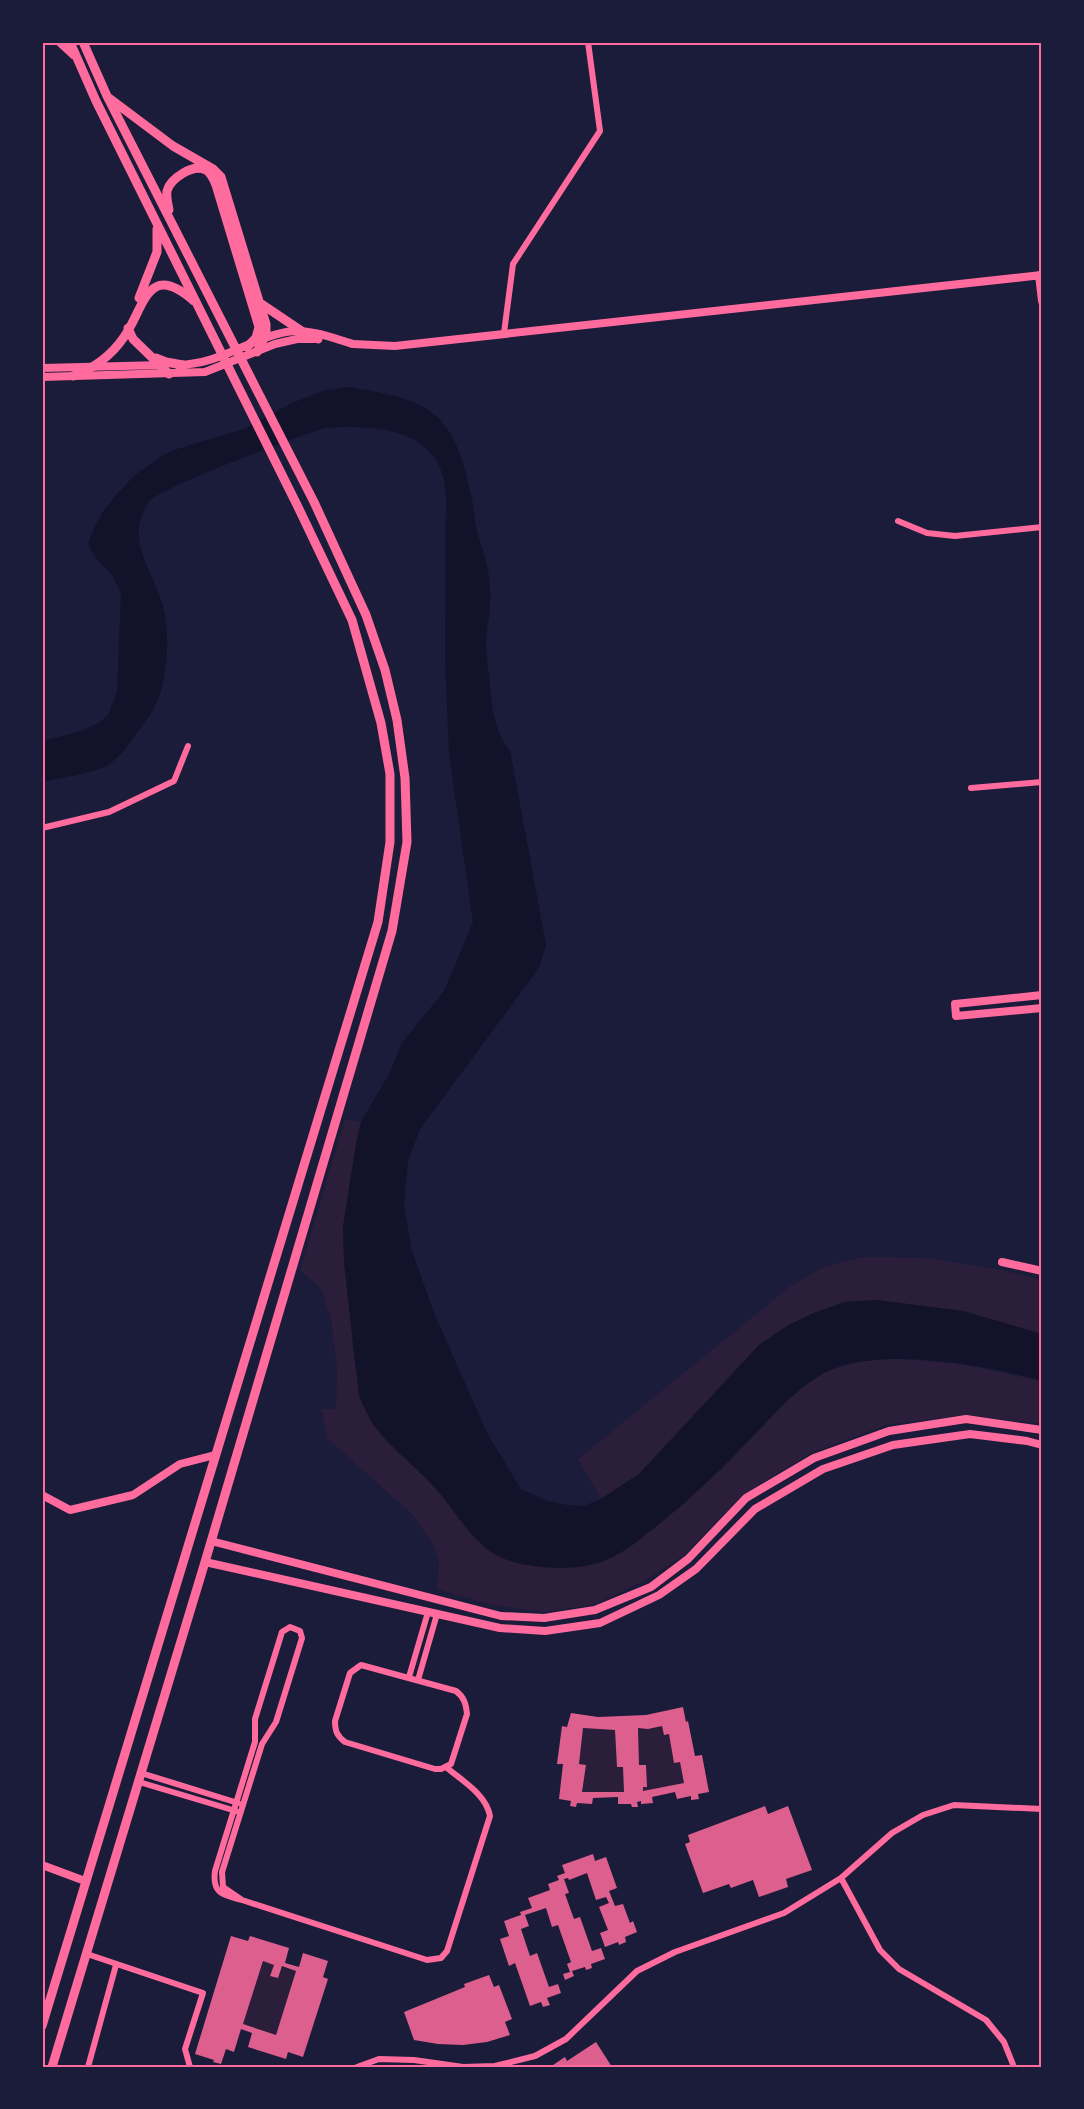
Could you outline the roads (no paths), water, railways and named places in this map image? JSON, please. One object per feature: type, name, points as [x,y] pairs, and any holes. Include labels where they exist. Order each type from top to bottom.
[{"type":"main road","points":[[60,42],[77,58]]},
{"type":"main road","points":[[42,2026],[378,922],[390,842],[390,774],[381,723],[352,620],[96,101],[70,42]]},
{"type":"main road","points":[[52,2067],[392,931],[407,842],[405,778],[397,720],[385,670],[366,615],[314,502],[107,96],[84,44]]},
{"type":"main road","points":[[107,96],[173,146],[213,169],[221,177],[260,331],[256,338],[246,346]]},
{"type":"main road","points":[[174,227],[167,201],[169,186],[192,169],[207,171],[216,185],[249,281],[260,303],[267,328],[257,352]]},
{"type":"main road","points":[[74,376],[94,367],[111,353],[128,331],[157,252],[157,223]]},
{"type":"main road","points":[[249,281],[267,300],[320,337]]},
{"type":"main road","points":[[80,367],[107,351],[119,337],[144,296],[157,287],[168,286],[178,289],[198,305]]},
{"type":"main road","points":[[260,303],[303,332],[354,344]]},
{"type":"main road","points":[[133,316],[139,341],[151,354],[166,362],[183,365]]},
{"type":"main road","points":[[128,331],[136,343],[169,374]]},
{"type":"main road","points":[[42,368],[183,365],[213,361],[264,339],[284,333],[303,332]]},
{"type":"main road","points":[[42,377],[205,372],[275,344],[320,337]]},
{"type":"main road","points":[[1042,995],[955,1004],[956,1016],[1042,1008]]},
{"type":"main road","points":[[211,1541],[501,1616],[544,1618],[596,1610],[651,1587],[688,1559],[746,1498],[814,1458],[889,1431],[966,1419],[1042,1430]]},
{"type":"main road","points":[[205,1562],[500,1628],[545,1631],[600,1623],[659,1595],[696,1569],[755,1509],[823,1469],[893,1445],[970,1434],[1042,1445]]},
{"type":"street","points":[[504,333],[513,264],[600,131],[588,42]]},
{"type":"street","points":[[354,344],[395,346],[1040,275],[1042,301]]},
{"type":"street","points":[[898,521],[927,533],[955,536],[1042,527]]},
{"type":"street","points":[[42,828],[109,812],[174,781],[188,746]]},
{"type":"street","points":[[971,788],[1042,782]]},
{"type":"street","points":[[1002,1262],[1042,1271]]},
{"type":"street","points":[[42,1496],[70,1510],[133,1495],[180,1464],[215,1455]]},
{"type":"street","points":[[410,1677],[433,1613]]},
{"type":"street","points":[[418,1680],[433,1613]]},
{"type":"street","points":[[240,1803],[255,1742],[255,1719],[282,1632],[290,1627],[298,1629],[302,1638],[276,1722],[262,1744],[215,1871],[215,1882],[221,1894],[428,1960],[441,1958],[447,1951],[490,1816],[481,1797],[446,1767]]},
{"type":"street","points":[[366,1665],[418,1680],[456,1691],[461,1695],[466,1707],[454,1759],[446,1767],[435,1769],[345,1742],[336,1733],[334,1721],[350,1673],[356,1667],[366,1665]]},
{"type":"street","points":[[140,1778],[240,1803]]},
{"type":"street","points":[[140,1778],[237,1811]]},
{"type":"street","points":[[357,2067],[379,2059],[414,2060],[463,2067],[495,2066],[535,2056],[566,2039],[637,1971],[675,1952],[784,1913],[841,1878],[892,1833],[923,1815],[954,1805],[1042,1809]]},
{"type":"street","points":[[42,1865],[85,1881]]},
{"type":"street","points":[[841,1878],[880,1950],[899,1969],[986,2020],[1004,2042],[1014,2067]]},
{"type":"street","points":[[87,1954],[203,1993],[186,2049],[190,2067]]},
{"type":"street","points":[[88,2067],[116,1965]]}]
